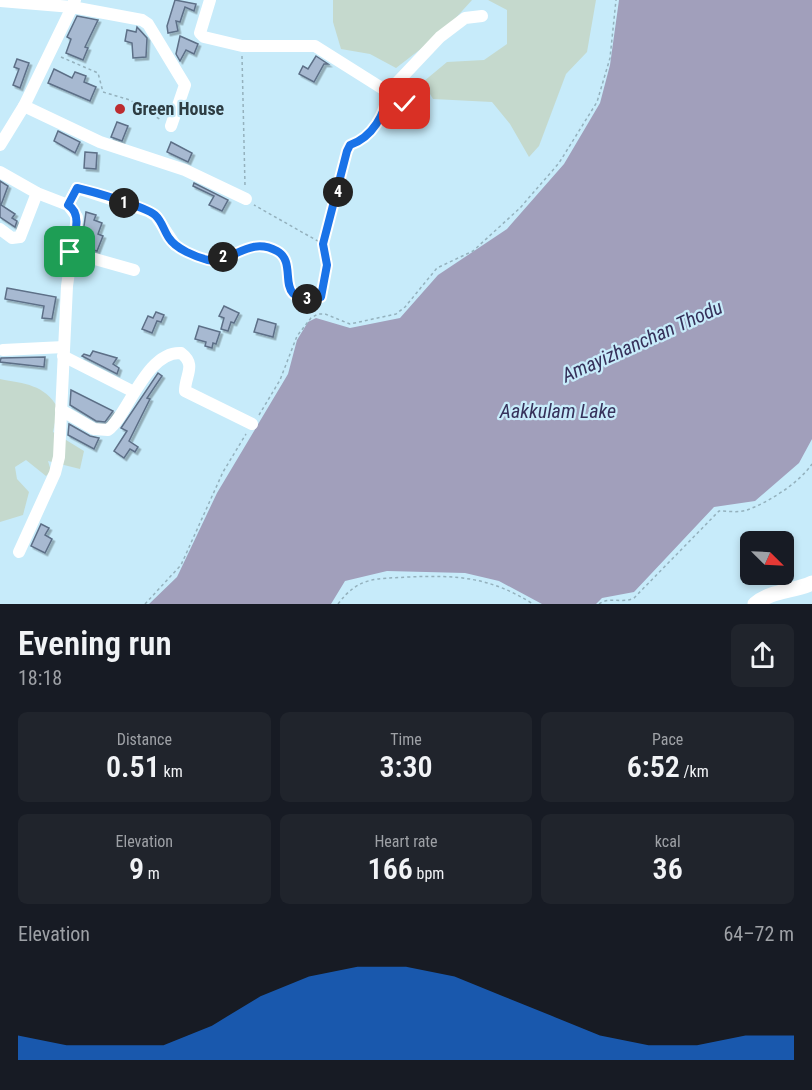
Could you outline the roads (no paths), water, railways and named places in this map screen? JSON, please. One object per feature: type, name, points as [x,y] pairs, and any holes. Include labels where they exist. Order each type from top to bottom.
[{"type":"main road","points":[[755,604],[763,597],[812,583]]},
{"type":"street","points":[[210,0],[200,33],[220,42],[242,46],[315,46],[388,92],[414,112]]},
{"type":"street","points":[[0,1],[73,4],[142,20],[147,24],[185,85],[171,126]]},
{"type":"street","points":[[0,144],[24,106],[73,4]]},
{"type":"street","points":[[388,92],[440,37],[465,18],[482,16]]},
{"type":"street","points":[[24,106],[100,142],[185,170],[246,199]]},
{"type":"street","points":[[0,172],[37,193],[68,205],[73,208],[77,217],[70,252],[59,457],[55,473],[19,552]]},
{"type":"street","points":[[68,205],[77,188],[148,211],[156,216],[175,245]]},
{"type":"street","points":[[0,229],[12,238],[20,237],[37,193]]},
{"type":"street","points":[[70,252],[134,270]]},
{"type":"street","points":[[3,350],[64,352],[132,391]]},
{"type":"street","points":[[61,410],[94,429],[108,430],[132,391],[167,356],[181,353],[189,360],[191,368],[184,390],[252,424]]},
{"type":"water","name":"Aakkulam Lake","points":[[619,0],[812,0],[812,439],[799,463],[755,501],[714,507],[634,592],[602,598],[596,604],[542,604],[499,581],[465,573],[387,571],[345,581],[331,604],[149,604],[177,577],[217,493],[288,374],[297,340],[308,322],[316,318],[350,328],[400,318],[438,275],[507,229],[564,164],[600,103],[610,65]]},
{"type":"place","name":"Green House","points":[[120,109]]},
{"type":"water label","name":"Amayizhanchan Thodu","points":[[642,341]]}]
